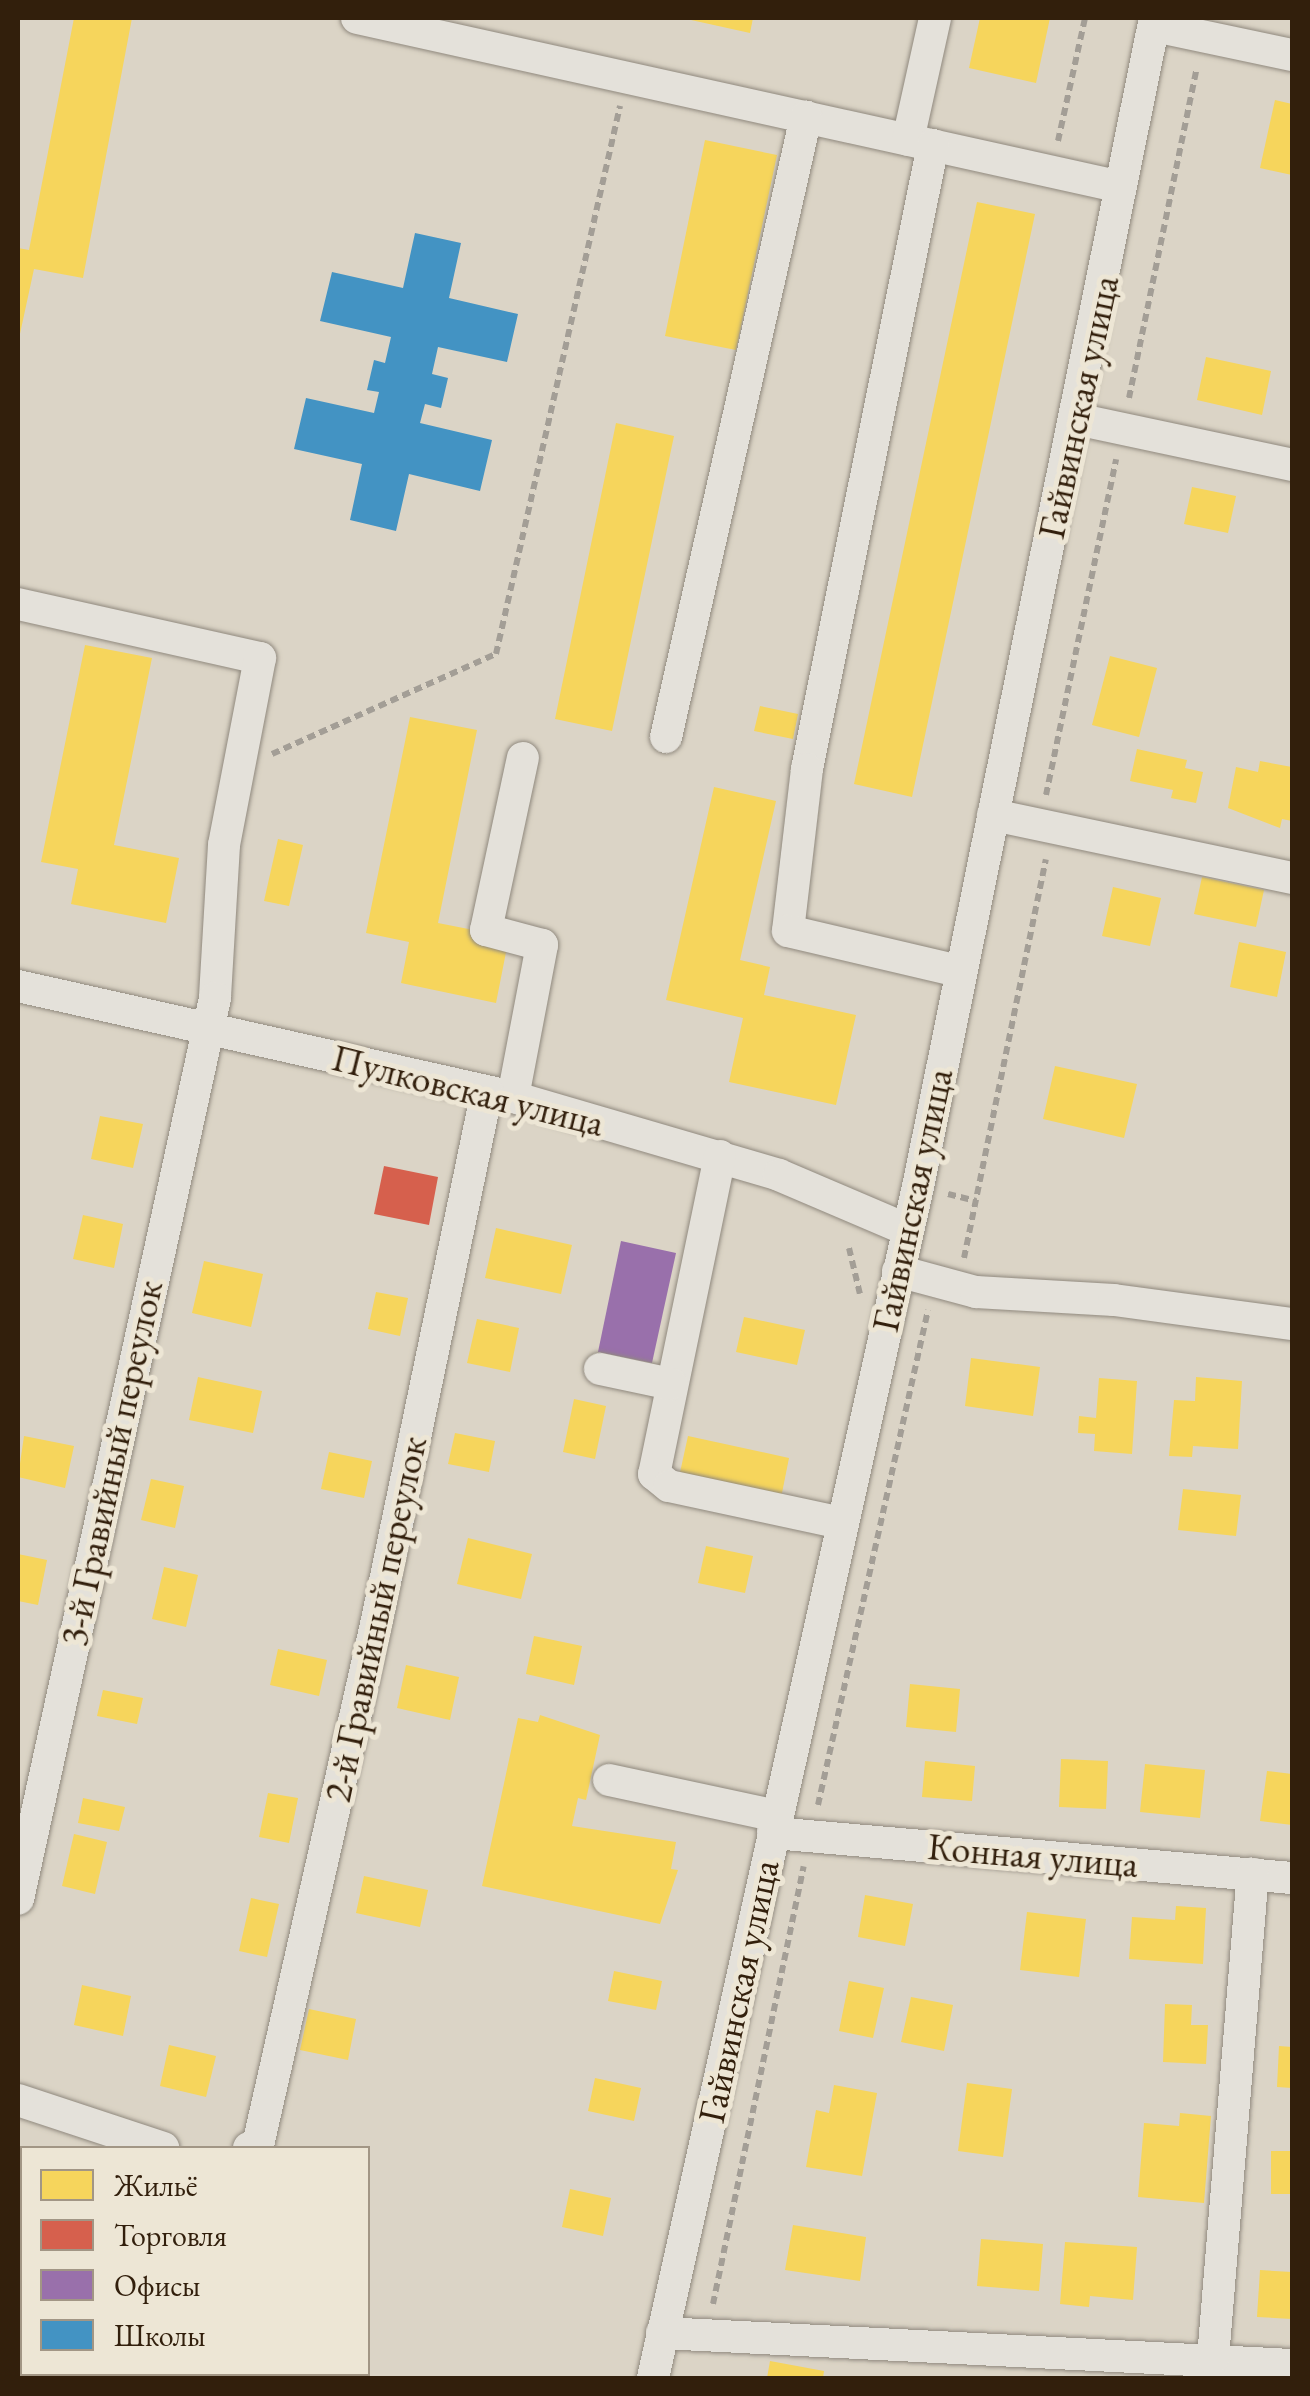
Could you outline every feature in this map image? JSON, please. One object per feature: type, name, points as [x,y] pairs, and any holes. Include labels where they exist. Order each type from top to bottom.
[{"type":"street","points":[[356,18],[1121,187]]},
{"type":"street","points":[[935,18],[921,142],[807,768],[788,932],[958,971]]},
{"type":"street","points":[[1155,22],[1292,56]]},
{"type":"street","name":"Гайвинская улица","points":[[653,2378],[908,1230],[1155,22]]},
{"type":"street","points":[[666,737],[806,117]]},
{"type":"street","points":[[1076,419],[1292,466]]},
{"type":"street","name":"3-й Гравийный переулок","points":[[18,604],[260,658],[224,846],[216,998],[205,1028],[18,1899]]},
{"type":"street","name":"2-й Гравийный переулок","points":[[253,2146],[500,1094],[542,945],[486,930],[522,758]]},
{"type":"street","points":[[993,815],[1292,878]]},
{"type":"street","name":"Пулковская улица","points":[[18,986],[500,1094],[720,1156],[908,1230]]},
{"type":"street","points":[[720,1156],[654,1464],[658,1482],[842,1523]]},
{"type":"street","points":[[898,1271],[958,1285],[1292,1324]]},
{"type":"street","points":[[600,1369],[671,1384]]},
{"type":"street","name":"Конная улица","points":[[609,1780],[775,1824],[1292,1878]]},
{"type":"street","points":[[1212,2358],[1254,1874]]},
{"type":"street","points":[[18,2100],[156,2146]]},
{"type":"street","points":[[662,2333],[1085,2368],[1212,2358],[1292,2365]]},
{"type":"path","points":[[1051,171],[1086,18]]},
{"type":"path","points":[[958,1285],[1049,843],[1040,825],[1204,36]]},
{"type":"path","points":[[239,769],[496,654],[626,77]]},
{"type":"path","points":[[941,1192],[976,1201]]},
{"type":"path","points":[[849,1248],[859,1311]]},
{"type":"building: Жильё","points":[[74,18],[132,18],[83,278],[34,269],[18,343],[18,248],[29,250]]},
{"type":"building: Жильё","points":[[682,18],[753,18],[750,33]]},
{"type":"building: Жильё","points":[[980,18],[1050,18],[1036,83],[969,68]]},
{"type":"building: Жильё","points":[[1275,100],[1292,104],[1292,175],[1260,168]]},
{"type":"building: Жильё","points":[[705,140],[777,155],[736,350],[665,336]]},
{"type":"building: Жильё","points":[[977,202],[1035,214],[912,797],[854,784]]},
{"type":"building: Жильё","points":[[1206,357],[1271,371],[1262,415],[1197,400]]},
{"type":"building: Жильё","points":[[616,423],[674,436],[612,731],[555,719]]},
{"type":"building: Жильё","points":[[1192,487],[1236,496],[1228,533],[1184,524]]},
{"type":"building: Жильё","points":[[85,645],[152,658],[114,845],[179,858],[166,923],[71,904],[78,869],[41,862]]},
{"type":"building: Жильё","points":[[1110,656],[1157,668],[1139,737],[1092,725]]},
{"type":"building: Жильё","points":[[760,706],[798,714],[793,739],[754,731]]},
{"type":"building: Жильё","points":[[410,717],[477,730],[438,923],[509,937],[496,1003],[401,983],[409,942],[366,933]]},
{"type":"building: Жильё","points":[[1137,749],[1187,760],[1185,768],[1203,772],[1196,803],[1171,798],[1173,790],[1130,781]]},
{"type":"building: Жильё","points":[[1260,761],[1292,767],[1292,821],[1282,819],[1280,828],[1228,808],[1236,767],[1258,772]]},
{"type":"building: Жильё","points":[[714,787],[776,801],[740,960],[770,967],[764,995],[856,1015],[836,1105],[729,1082],[743,1018],[666,1000]]},
{"type":"building: Жильё","points":[[278,839],[303,845],[289,906],[264,901]]},
{"type":"building: Жильё","points":[[1202,877],[1264,890],[1256,927],[1194,914]]},
{"type":"building: Жильё","points":[[1113,887],[1161,898],[1150,946],[1102,936]]},
{"type":"building: Жильё","points":[[1239,942],[1286,952],[1277,997],[1230,987]]},
{"type":"building: Жильё","points":[[1055,1066],[1137,1084],[1124,1138],[1043,1119]]},
{"type":"building: Жильё","points":[[100,1116],[143,1124],[133,1168],[91,1159]]},
{"type":"building: Жильё","points":[[83,1215],[123,1224],[114,1268],[73,1259]]},
{"type":"building: Жильё","points":[[496,1228],[572,1245],[561,1294],[485,1278]]},
{"type":"building: Жильё","points":[[204,1261],[263,1274],[251,1327],[192,1313]]},
{"type":"building: Жильё","points":[[376,1292],[408,1298],[400,1336],[368,1329]]},
{"type":"building: Жильё","points":[[744,1317],[805,1330],[797,1365],[736,1352]]},
{"type":"building: Жильё","points":[[477,1319],[519,1328],[510,1372],[467,1363]]},
{"type":"building: Жильё","points":[[971,1358],[1040,1367],[1033,1416],[965,1406]]},
{"type":"building: Жильё","points":[[198,1377],[262,1391],[253,1433],[189,1420]]},
{"type":"building: Жильё","points":[[1196,1377],[1242,1381],[1238,1449],[1193,1446],[1192,1457],[1169,1456],[1174,1400],[1195,1401]]},
{"type":"building: Жильё","points":[[1099,1378],[1137,1381],[1132,1454],[1094,1451],[1095,1434],[1078,1433],[1079,1416],[1096,1418]]},
{"type":"building: Жильё","points":[[574,1399],[606,1406],[595,1459],[563,1452]]},
{"type":"building: Жильё","points":[[455,1433],[495,1441],[489,1472],[448,1464]]},
{"type":"building: Жильё","points":[[24,1436],[74,1446],[65,1488],[18,1477]]},
{"type":"building: Жильё","points":[[688,1436],[789,1458],[781,1498],[679,1477]]},
{"type":"building: Жильё","points":[[329,1452],[372,1461],[364,1498],[321,1489]]},
{"type":"building: Жильё","points":[[151,1479],[184,1486],[175,1528],[141,1520]]},
{"type":"building: Жильё","points":[[1183,1489],[1241,1495],[1236,1536],[1178,1530]]},
{"type":"building: Жильё","points":[[468,1538],[532,1554],[521,1599],[457,1584]]},
{"type":"building: Жильё","points":[[706,1546],[753,1556],[745,1593],[698,1583]]},
{"type":"building: Жильё","points":[[18,1554],[47,1560],[38,1605],[18,1601]]},
{"type":"building: Жильё","points":[[164,1567],[198,1575],[186,1627],[152,1619]]},
{"type":"building: Жильё","points":[[534,1636],[582,1646],[574,1685],[526,1674]]},
{"type":"building: Жильё","points":[[278,1649],[327,1660],[319,1696],[270,1685]]},
{"type":"building: Жильё","points":[[406,1665],[459,1677],[450,1720],[397,1708]]},
{"type":"building: Жильё","points":[[910,1684],[960,1689],[956,1732],[906,1727]]},
{"type":"building: Жильё","points":[[103,1690],[143,1698],[137,1724],[97,1716]]},
{"type":"building: Жильё","points":[[540,1715],[600,1735],[586,1800],[578,1798],[572,1826],[676,1842],[671,1869],[678,1870],[660,1924],[482,1886],[518,1718],[538,1722]]},
{"type":"building: Жильё","points":[[1061,1759],[1108,1761],[1106,1809],[1059,1807]]},
{"type":"building: Жильё","points":[[925,1761],[975,1766],[972,1801],[922,1797]]},
{"type":"building: Жильё","points":[[1145,1764],[1205,1770],[1200,1818],[1140,1812]]},
{"type":"building: Жильё","points":[[1267,1771],[1292,1774],[1292,1825],[1260,1821]]},
{"type":"building: Жильё","points":[[268,1793],[298,1798],[289,1843],[259,1837]]},
{"type":"building: Жильё","points":[[83,1798],[125,1807],[119,1831],[78,1823]]},
{"type":"building: Жильё","points":[[74,1834],[107,1842],[95,1894],[62,1886]]},
{"type":"building: Жильё","points":[[364,1876],[428,1890],[420,1927],[356,1913]]},
{"type":"building: Жильё","points":[[865,1895],[913,1904],[905,1946],[858,1937]]},
{"type":"building: Жильё","points":[[251,1898],[279,1904],[267,1957],[239,1951]]},
{"type":"building: Жильё","points":[[1176,1906],[1206,1908],[1203,1964],[1129,1959],[1132,1917],[1175,1920]]},
{"type":"building: Жильё","points":[[1027,1912],[1086,1919],[1079,1977],[1020,1970]]},
{"type":"building: Жильё","points":[[614,1971],[662,1981],[656,2010],[608,2001]]},
{"type":"building: Жильё","points":[[849,1981],[884,1988],[873,2038],[839,2031]]},
{"type":"building: Жильё","points":[[82,1985],[131,1996],[123,2036],[74,2025]]},
{"type":"building: Жильё","points":[[911,1997],[953,2005],[944,2051],[901,2042]]},
{"type":"building: Жильё","points":[[1165,2004],[1192,2005],[1191,2025],[1208,2025],[1206,2064],[1163,2062]]},
{"type":"building: Жильё","points":[[309,2009],[356,2019],[348,2060],[300,2050]]},
{"type":"building: Жильё","points":[[169,2045],[216,2056],[206,2097],[160,2086]]},
{"type":"building: Жильё","points":[[1279,2046],[1292,2047],[1292,2088],[1277,2087]]},
{"type":"building: Жильё","points":[[595,2078],[641,2088],[634,2121],[588,2111]]},
{"type":"building: Жильё","points":[[967,2083],[1012,2089],[1003,2157],[958,2151]]},
{"type":"building: Жильё","points":[[834,2085],[877,2093],[862,2176],[806,2167],[816,2110],[829,2113]]},
{"type":"building: Жильё","points":[[1180,2113],[1211,2116],[1204,2203],[1138,2197],[1144,2123],[1179,2126]]},
{"type":"building: Жильё","points":[[1271,2151],[1292,2151],[1292,2194],[1271,2194]]},
{"type":"building: Жильё","points":[[570,2189],[611,2198],[603,2236],[562,2227]]},
{"type":"building: Жильё","points":[[793,2225],[866,2237],[860,2281],[785,2270]]},
{"type":"building: Жильё","points":[[981,2239],[1043,2244],[1039,2291],[977,2286]]},
{"type":"building: Жильё","points":[[1065,2242],[1137,2247],[1133,2300],[1090,2296],[1089,2307],[1060,2304]]},
{"type":"building: Жильё","points":[[1260,2270],[1292,2272],[1292,2319],[1257,2317]]},
{"type":"building: Жильё","points":[[770,2361],[824,2371],[823,2378],[767,2378]]},
{"type":"building: Торговля","points":[[384,1166],[438,1177],[429,1225],[374,1214]]},
{"type":"building: Офисы","points":[[621,1241],[676,1253],[652,1363],[598,1352]]},
{"type":"building: Школы","points":[[415,233],[461,243],[449,298],[518,314],[507,362],[438,347],[432,374],[448,378],[441,408],[425,404],[420,423],[492,440],[480,491],[409,474],[396,531],[350,520],[362,464],[294,449],[306,398],[374,413],[379,392],[367,390],[374,360],[385,363],[391,337],[320,321],[332,272],[403,288]]}]
